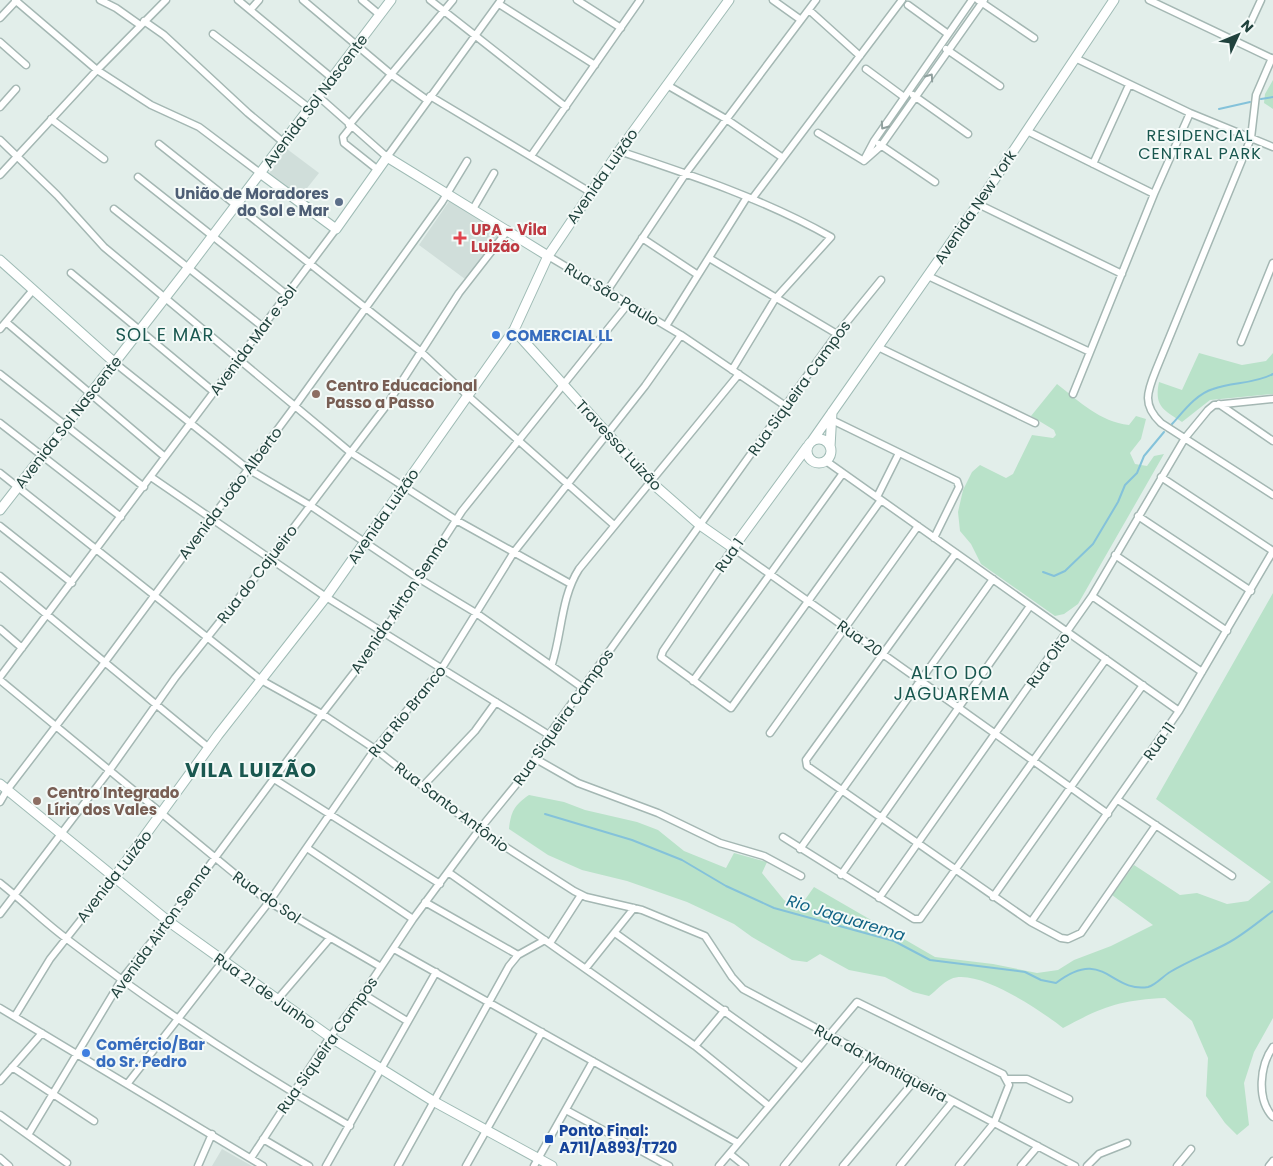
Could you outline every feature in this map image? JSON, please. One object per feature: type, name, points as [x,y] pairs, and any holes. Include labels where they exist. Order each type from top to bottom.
[{"type":"street","points":[[0,18],[16,0],[97,70],[151,105],[199,127],[336,229]]},
{"type":"street","points":[[100,0],[164,35],[283,142]]},
{"type":"street","points":[[0,175],[97,70],[166,0]]},
{"type":"street","points":[[238,0],[332,78]]},
{"type":"street","points":[[251,9],[259,0]]},
{"type":"street","points":[[303,0],[392,75],[590,192]]},
{"type":"street","points":[[362,0],[380,15]]},
{"type":"street","name":"Avenida Sol Nascente","points":[[0,510],[212,237],[391,0]]},
{"type":"street","points":[[430,0],[566,107]]},
{"type":"street","points":[[378,170],[344,143],[342,137],[453,0]]},
{"type":"street","points":[[577,0],[621,28]]},
{"type":"street","points":[[531,156],[640,0]]},
{"type":"street","name":"Avenida Luizão","points":[[15,1016],[66,939],[114,878],[260,680],[326,597],[468,396],[514,330],[548,256],[590,192],[729,0]]},
{"type":"street","points":[[773,0],[801,20]]},
{"type":"street","points":[[607,291],[686,173],[816,0]]},
{"type":"street","points":[[666,326],[750,198],[783,158],[902,0]]},
{"type":"street","points":[[864,161],[874,141],[972,0]]},
{"type":"street","name":"Avenida New York","points":[[809,444],[832,416],[878,346],[978,204],[1114,0]]},
{"type":"street","points":[[1149,0],[1273,59],[1256,95],[1251,138],[1149,388],[1148,406],[1153,415],[1185,438],[1273,495]]},
{"type":"street","points":[[1249,26],[1261,0]]},
{"type":"street","points":[[864,161],[881,146],[981,1],[1034,38]]},
{"type":"street","points":[[500,2],[595,65]]},
{"type":"street","name":"Avenida Mar e Sol","points":[[0,678],[336,229],[428,98],[500,2]]},
{"type":"street","points":[[908,5],[948,34]]},
{"type":"street","points":[[809,10],[860,56]]},
{"type":"street","points":[[214,34],[309,108]]},
{"type":"street","points":[[0,42],[26,66]]},
{"type":"street","points":[[941,45],[1000,86]]},
{"type":"street","points":[[1074,58],[1190,113],[1273,147]]},
{"type":"street","points":[[866,69],[906,95],[916,97],[968,134]]},
{"type":"street","points":[[667,85],[726,119],[783,158]]},
{"type":"street","points":[[1093,164],[1129,85]]},
{"type":"street","points":[[0,107],[16,89]]},
{"type":"street","name":"Rua São Paulo","points":[[318,96],[387,157],[681,335],[784,406]]},
{"type":"street","points":[[1073,394],[1154,194],[1190,113]]},
{"type":"street","points":[[51,119],[104,159]]},
{"type":"street","points":[[1027,131],[1154,194]]},
{"type":"street","points":[[818,133],[864,161]]},
{"type":"street","points":[[0,140],[18,156],[94,238],[164,299],[239,358],[350,452],[456,520],[569,583]]},
{"type":"street","points":[[874,141],[935,182]]},
{"type":"street","points":[[159,144],[309,265],[367,307],[420,351],[614,525]]},
{"type":"street","points":[[618,151],[686,173],[791,214],[831,237],[775,299],[732,370]]},
{"type":"street","name":"Avenida João Alberto","points":[[0,802],[2,789],[56,725],[105,662],[210,518],[295,406],[448,193],[467,161]]},
{"type":"street","points":[[473,209],[494,173]]},
{"type":"street","points":[[138,177],[287,295]]},
{"type":"street","points":[[978,204],[1122,274]]},
{"type":"street","points":[[114,209],[263,327]]},
{"type":"street","name":"Rua do Cajueiro","points":[[0,914],[109,771],[156,703],[311,506],[386,406],[459,293],[508,230]]},
{"type":"street","points":[[642,238],[698,275]]},
{"type":"street","points":[[709,258],[836,334]]},
{"type":"street","points":[[0,260],[115,363],[248,469],[311,506],[418,578],[476,613],[552,664],[583,688]]},
{"type":"street","points":[[1241,342],[1273,263]]},
{"type":"street","points":[[71,273],[139,332],[214,392]]},
{"type":"street","points":[[928,276],[1090,352]]},
{"type":"street","name":"Rua Siqueira Campos","points":[[251,1158],[292,1093],[330,1037],[363,994],[413,918],[479,830],[536,759],[549,735],[784,406],[836,334],[881,280]]},
{"type":"street","points":[[0,329],[33,290]]},
{"type":"street","name":"Avenida Airton Senna","points":[[28,1135],[78,1055],[122,979],[168,921],[384,633],[456,520],[628,304]]},
{"type":"street","points":[[6,322],[165,457]]},
{"type":"street","name":"Travessa Luizão","points":[[514,330],[652,483],[700,525],[734,548]]},
{"type":"street","name":"Rua Rio Branco","points":[[128,1083],[269,902],[375,749],[442,668],[491,585],[514,552],[646,386],[681,335]]},
{"type":"street","points":[[878,346],[1035,424]]},
{"type":"street","points":[[0,374],[144,487]]},
{"type":"street","points":[[552,664],[560,639],[569,583],[586,558],[652,483],[739,374]]},
{"type":"street","points":[[1219,404],[1273,398]]},
{"type":"street","points":[[1219,404],[1273,441]]},
{"type":"street","name":"Rua Oito","points":[[879,898],[1092,596],[1185,438],[1208,410],[1219,404]]},
{"type":"street","points":[[797,461],[804,457],[820,464],[831,455],[832,416],[959,484],[934,538]]},
{"type":"street","points":[[0,423],[121,518]]},
{"type":"street","points":[[810,460],[806,454],[809,444],[822,440],[830,447]]},
{"type":"street","name":"Rua 1","points":[[693,681],[663,660],[661,657],[663,651],[809,444]]},
{"type":"street","points":[[843,473],[693,681],[731,708],[879,499],[899,452]]},
{"type":"street","points":[[826,461],[1179,711]]},
{"type":"street","name":"Rua Santo Antônio","points":[[0,473],[260,680],[322,714],[375,749],[479,830],[580,895],[634,908],[707,937]]},
{"type":"street","points":[[150,477],[269,560],[326,597],[549,735]]},
{"type":"street","points":[[1161,477],[1273,551]]},
{"type":"street","points":[[1138,516],[1250,591]]},
{"type":"street","points":[[0,526],[72,583]]},
{"type":"street","points":[[770,733],[918,526]]},
{"type":"street","name":"Rua 20","points":[[734,548],[1108,814]]},
{"type":"street","name":"Rua 11","points":[[1031,922],[1179,711],[1273,551]]},
{"type":"street","points":[[956,553],[806,760],[807,766],[993,897],[1031,922],[1061,938],[1068,939],[1081,933],[1156,825]]},
{"type":"street","points":[[1115,555],[1227,631]]},
{"type":"street","points":[[0,576],[209,748]]},
{"type":"street","points":[[800,849],[993,579]]},
{"type":"street","points":[[1092,596],[1202,672]]},
{"type":"street","points":[[842,875],[1030,606]]},
{"type":"street","points":[[0,629],[22,648]]},
{"type":"street","points":[[783,837],[914,919],[922,918],[1106,659]]},
{"type":"street","name":"Rua do Sol","points":[[0,678],[161,815],[269,902],[381,967]]},
{"type":"street","points":[[993,897],[1143,686]]},
{"type":"street","points":[[423,786],[475,731],[496,702]]},
{"type":"street","points":[[536,759],[578,783],[658,813],[720,842],[764,856],[801,876]]},
{"type":"street","points":[[274,779],[440,884]]},
{"type":"street","name":"Rua 21 de Junho","points":[[2,789],[168,921],[330,1037],[381,1070],[536,1162],[552,1166]]},
{"type":"street","points":[[1118,800],[1232,876]]},
{"type":"street","points":[[307,848],[413,918]]},
{"type":"street","points":[[448,872],[695,1046],[770,1106]]},
{"type":"street","points":[[0,883],[66,939],[122,979],[292,1093],[350,1126]]},
{"type":"street","points":[[398,1166],[509,966],[518,955],[548,941],[580,895]]},
{"type":"street","points":[[425,902],[518,955]]},
{"type":"street","points":[[586,968],[616,933],[634,908]]},
{"type":"street","points":[[616,933],[802,1067]]},
{"type":"street","name":"Rua da Mantiqueira","points":[[707,937],[737,984],[829,1036],[1076,1166]]},
{"type":"street","points":[[277,1000],[330,938]]},
{"type":"street","points":[[394,949],[738,1143]]},
{"type":"street","points":[[326,1166],[436,972]]},
{"type":"street","points":[[363,994],[408,1021]]},
{"type":"street","points":[[719,1166],[855,1003],[860,1003],[1003,1074],[1007,1079],[1009,1085],[994,1122],[959,1166]]},
{"type":"street","points":[[0,1008],[128,1083],[263,1166]]},
{"type":"street","points":[[695,1046],[725,1010]]},
{"type":"street","points":[[466,1166],[542,1032]]},
{"type":"street","points":[[0,1081],[42,1033]]},
{"type":"street","points":[[1273,1047],[1263,1068],[1262,1078],[1265,1100],[1273,1117]]},
{"type":"street","points":[[784,1166],[872,1057]]},
{"type":"street","points":[[536,1162],[593,1061]]},
{"type":"street","points":[[12,1067],[94,1121]]},
{"type":"street","points":[[1007,1079],[1027,1079],[1069,1099]]},
{"type":"street","points":[[843,1166],[915,1080]]},
{"type":"street","points":[[900,1166],[953,1101]]},
{"type":"street","points":[[566,1110],[669,1166]]},
{"type":"street","points":[[0,1115],[67,1163]]},
{"type":"street","points":[[198,1166],[212,1134]]},
{"type":"street","points":[[263,1139],[309,1166]]},
{"type":"street","points":[[1087,1166],[1100,1154],[1127,1143]]},
{"type":"street","points":[[1021,1166],[1038,1146]]},
{"type":"street","points":[[1177,1166],[1191,1149]]},
{"type":"street","points":[[730,1154],[745,1166]]},
{"type":"street","points":[[0,1158],[9,1166]]},
{"type":"street","points":[[1269,1166],[1273,1161]]},
{"type":"shaded area","points":[[287,149],[319,173],[300,197],[268,175]]},
{"type":"shaded area","name":"UPA - Vila Luizão","points":[[450,200],[503,232],[465,279],[419,245]]},
{"type":"shaded area","points":[[222,1149],[252,1166],[212,1166]]},
{"type":"green space","points":[[1273,80],[1273,109],[1264,103],[1265,94]]},
{"type":"green space","points":[[1199,353],[1242,365],[1266,361],[1273,353],[1273,394],[1210,400],[1182,422],[1165,410],[1159,402],[1159,382],[1182,390]]},
{"type":"green space","points":[[1057,384],[1090,410],[1109,420],[1129,425],[1136,416],[1146,419],[1141,439],[1130,453],[1135,464],[1147,466],[1154,456],[1164,454],[1078,604],[1064,614],[1055,616],[981,564],[971,544],[960,531],[958,512],[963,490],[972,472],[980,465],[1006,478],[1013,474],[1032,435],[1053,438],[1056,435],[1054,430],[1031,416]]},
{"type":"green space","points":[[1273,593],[1273,1018],[1254,1052],[1244,1083],[1249,1125],[1237,1135],[1225,1123],[1206,1096],[1208,1058],[1192,1021],[1165,998],[1112,1006],[1063,1028],[1026,1002],[977,979],[962,977],[948,980],[929,996],[913,992],[885,977],[849,970],[820,954],[807,962],[792,960],[752,937],[734,924],[687,902],[627,881],[582,870],[548,855],[509,829],[514,809],[529,795],[564,802],[585,810],[637,822],[658,830],[684,851],[726,868],[734,853],[767,862],[762,873],[784,900],[799,908],[814,887],[935,957],[993,964],[1037,973],[1058,970],[1074,960],[1111,946],[1153,925],[1112,895],[1134,865],[1180,895],[1197,893],[1227,904],[1248,901],[1271,882],[1156,799]]},
{"type":"waterway","points":[[1261,99],[1273,97]]},
{"type":"waterway","points":[[1219,109],[1250,102]]},
{"type":"waterway","points":[[1172,424],[1190,404],[1207,391],[1258,380],[1273,374]]},
{"type":"waterway","points":[[1043,572],[1054,576],[1065,571],[1093,544],[1118,502],[1125,485],[1137,473],[1144,456],[1164,432]]},
{"type":"waterway","name":"Rio Jaguarema","points":[[545,814],[632,840],[682,860],[726,886],[774,908],[894,941],[930,960],[1025,972],[1041,980],[1056,983],[1072,973],[1085,969],[1106,973],[1124,984],[1135,987],[1148,987],[1177,968],[1232,941],[1273,911]]},
{"type":"place","name":"União de Moradores do Sol e Mar","points":[[339,202]]},
{"type":"place","name":"UPA - Vila Luizão","points":[[460,238]]},
{"type":"place","name":"COMERCIAL LL","points":[[496,335]]},
{"type":"place","name":"Centro Educacional Passo a Passo","points":[[316,394]]},
{"type":"place","name":"Centro Integrado Lírio dos Vales","points":[[37,801]]},
{"type":"place","name":"Comércio/Bar do Sr. Pedro","points":[[86,1053]]},
{"type":"place","name":"Ponto Final: A711/A893/T720","points":[[549,1139]]},
{"type":"district","name":"RESIDENCIAL CENTRAL PARK","points":[[1200,144]]},
{"type":"district","name":"SOL E MAR","points":[[165,334]]},
{"type":"district","name":"ALTO DO JAGUAREMA","points":[[952,682]]},
{"type":"district","name":"VILA LUIZÃO","points":[[251,770]]}]
